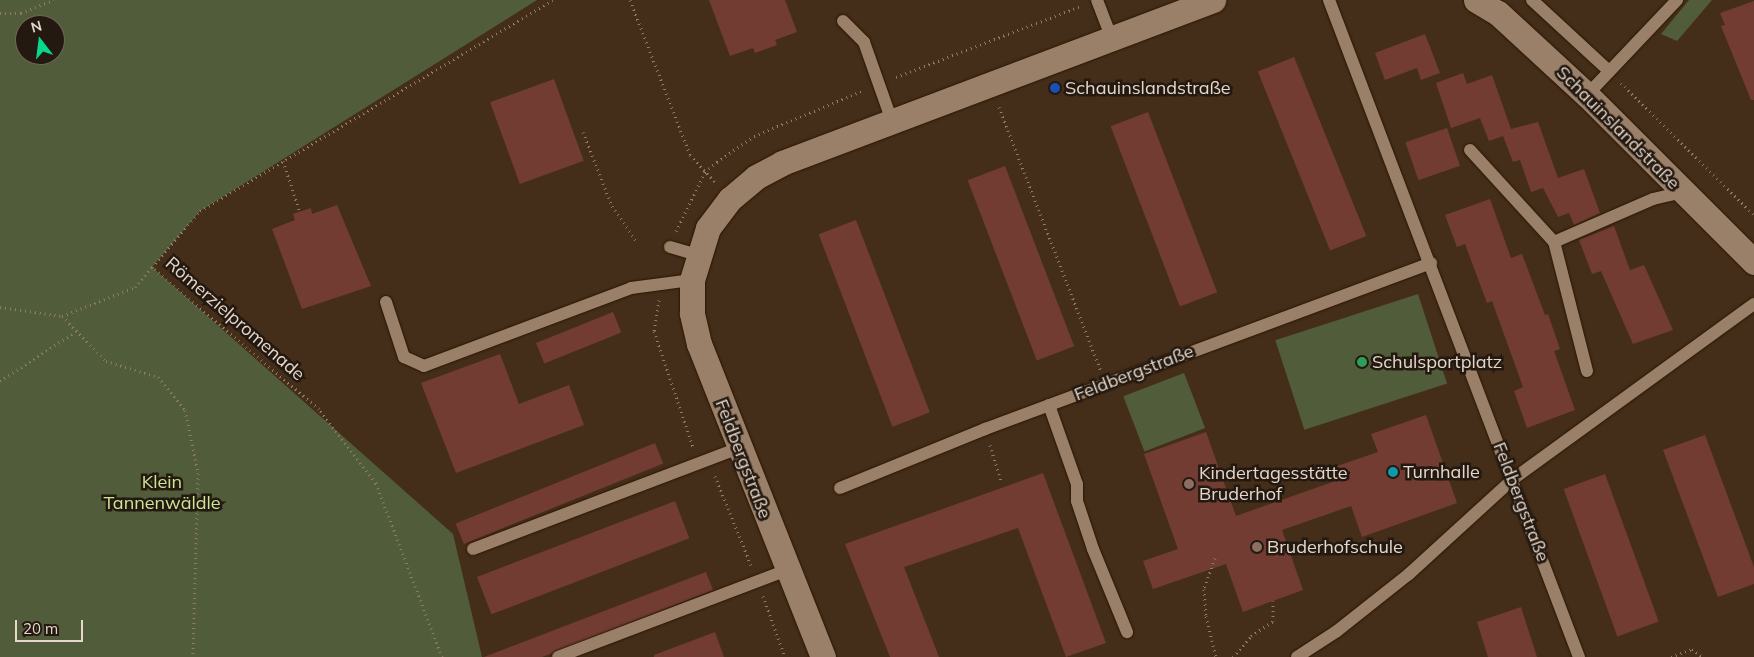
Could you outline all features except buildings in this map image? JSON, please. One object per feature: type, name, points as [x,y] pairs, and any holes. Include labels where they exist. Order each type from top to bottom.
[{"type":"street","points":[[698,256],[708,228],[730,199],[756,177],[782,163],[1112,40],[1213,0]]},
{"type":"street","name":"Schauinslandstraße","points":[[1476,0],[1498,13],[1587,95],[1754,262]]},
{"type":"street","name":"Feldbergstraße","points":[[698,256],[692,280],[692,313],[699,344],[823,657]]},
{"type":"lane","points":[[1097,0],[1112,40]]},
{"type":"lane","name":"Feldbergstraße","points":[[1329,0],[1431,263],[1579,657]]},
{"type":"lane","points":[[1532,0],[1609,71]]},
{"type":"lane","points":[[1587,95],[1676,0]]},
{"type":"lane","points":[[843,21],[864,42],[892,121]]},
{"type":"lane","points":[[1470,150],[1554,242],[1586,371]]},
{"type":"lane","points":[[1554,242],[1653,199],[1683,192]]},
{"type":"lane","points":[[670,247],[698,256]]},
{"type":"lane","name":"Feldbergstraße","points":[[840,488],[985,429],[1431,263]]},
{"type":"lane","points":[[386,302],[404,357],[424,366],[632,288],[692,280]]},
{"type":"lane","points":[[1297,657],[1337,631],[1409,574],[1513,479],[1754,304]]},
{"type":"lane","points":[[1049,405],[1077,484],[1077,501],[1093,549],[1128,632]]},
{"type":"lane","points":[[473,549],[739,448]]},
{"type":"lane","points":[[558,657],[787,570]]},
{"type":"path","points":[[0,13],[21,13],[54,0]]},
{"type":"path","name":"Römerzielpromenade","points":[[442,657],[376,483],[318,409],[152,267],[200,212],[553,0]]},
{"type":"path","points":[[630,0],[690,154],[730,199]]},
{"type":"path","points":[[1609,71],[1754,215]]},
{"type":"path","points":[[991,85],[1106,384]]},
{"type":"path","points":[[583,132],[612,206],[636,242]]},
{"type":"path","points":[[283,162],[300,212]]},
{"type":"path","points":[[0,307],[62,316],[134,287],[152,267]]},
{"type":"path","points":[[62,316],[75,332],[106,362],[158,377],[185,410],[198,473],[193,657]]},
{"type":"path","points":[[0,381],[75,332]]},
{"type":"path","points":[[985,429],[1001,480]]},
{"type":"path","points":[[708,459],[785,657]]},
{"type":"path","points":[[1215,558],[1204,589],[1206,616],[1216,657]]},
{"type":"path","points":[[1233,657],[1251,636],[1273,621],[1273,601]]},
{"type":"path","points":[[1671,657],[1692,649],[1703,657]]},
{"type":"green space","name":"Klein Tannenwäldle","points":[[0,0],[537,0],[200,211],[152,267],[453,534],[482,657],[0,657]]},
{"type":"green space","points":[[1689,0],[1712,0],[1677,41],[1661,34]]},
{"type":"green space","name":"Schulsportplatz","points":[[1418,294],[1447,383],[1304,430],[1275,340]]},
{"type":"green space","points":[[1184,373],[1205,428],[1144,451],[1123,396]]},
{"type":"place","name":"Schauinslandstraße","points":[[1055,88]]},
{"type":"place","name":"Schulsportplatz","points":[[1362,362]]},
{"type":"place","name":"Turnhalle","points":[[1393,472]]},
{"type":"place","name":"Kindertagesstätte Bruderhof","points":[[1189,484]]},
{"type":"place","name":"Bruderhofschule","points":[[1257,547]]}]
